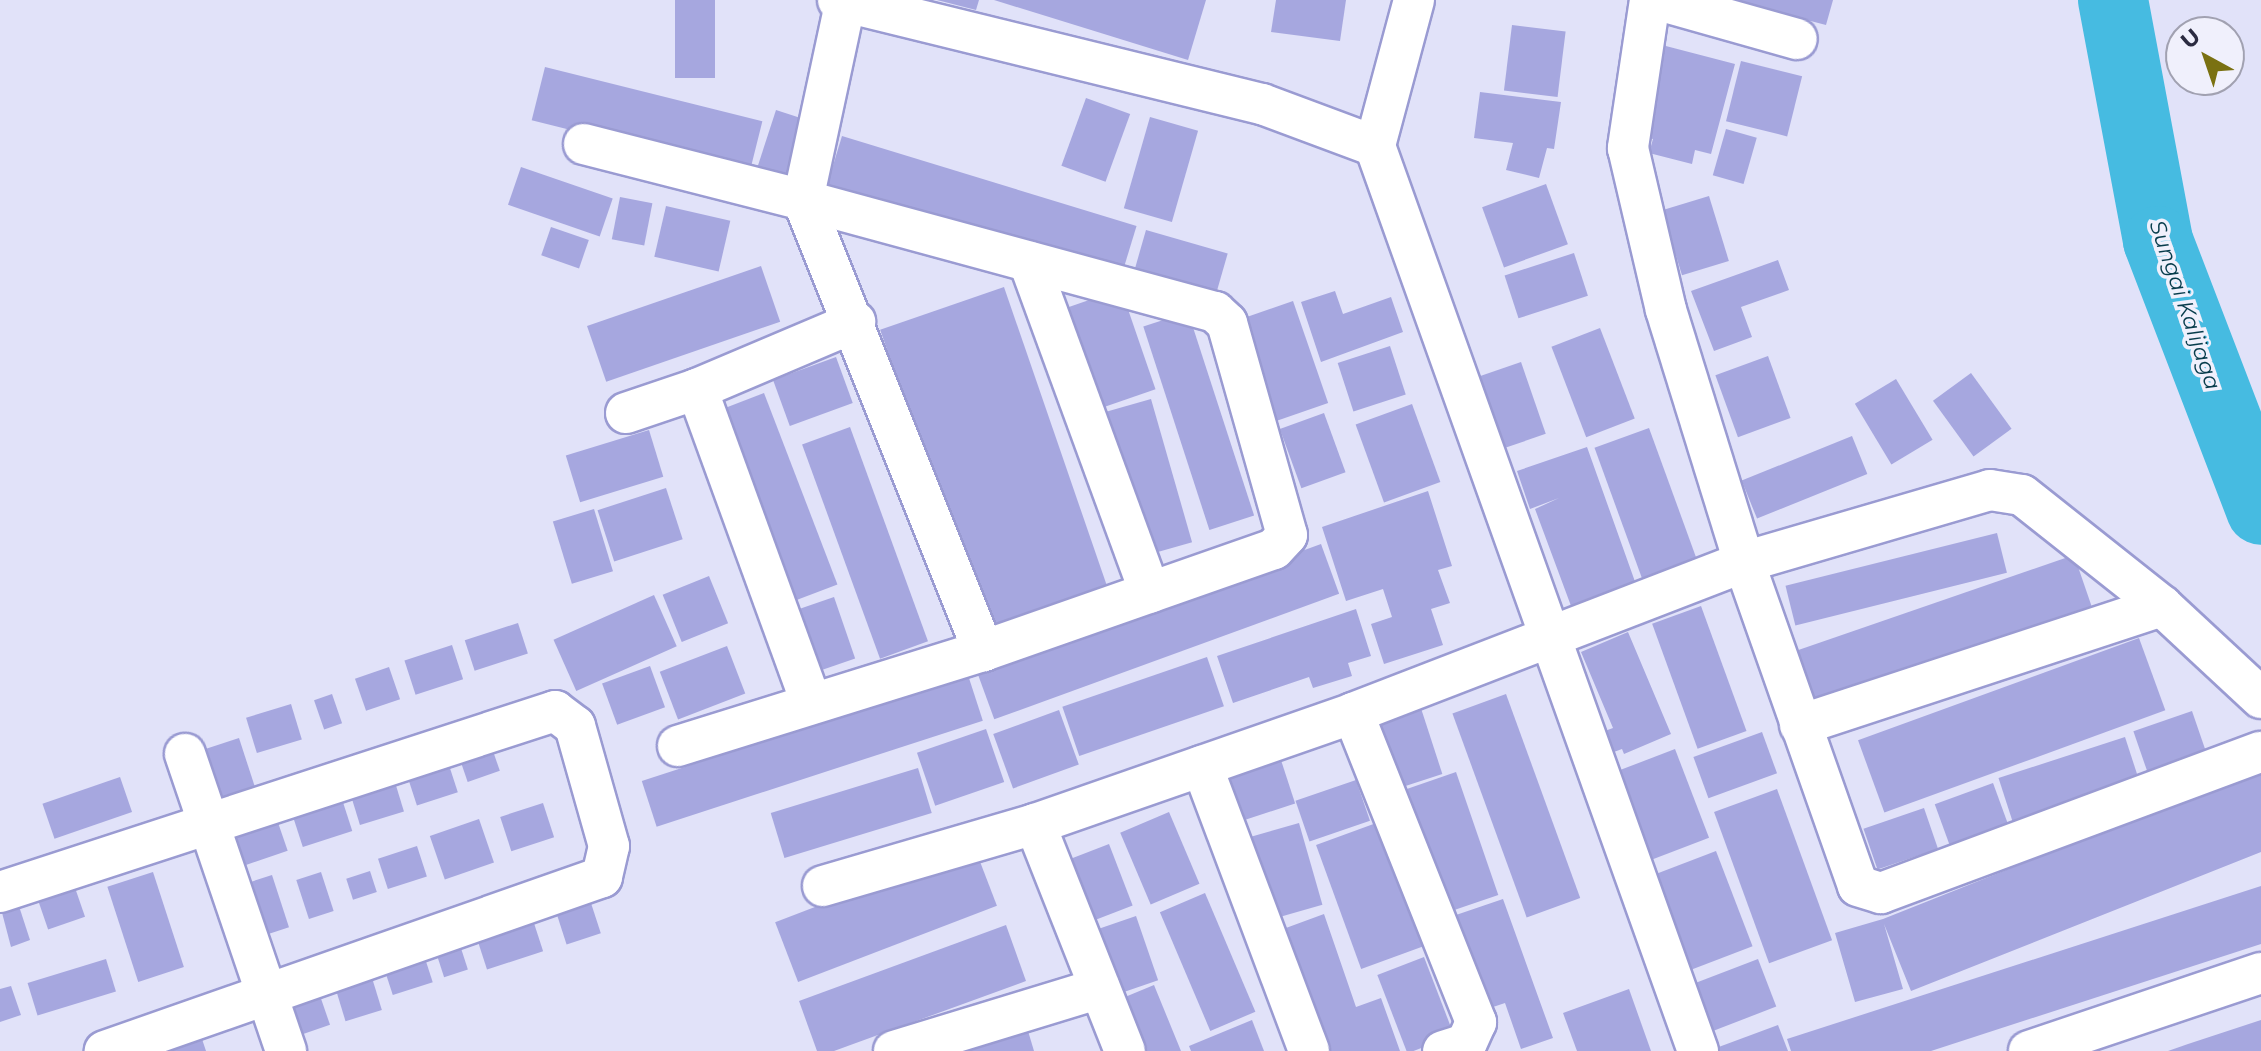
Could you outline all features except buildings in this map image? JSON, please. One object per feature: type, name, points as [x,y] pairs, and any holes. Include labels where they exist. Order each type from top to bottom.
[{"type":"street","points":[[1414,0],[1375,146],[1545,635],[1698,1051]]},
{"type":"street","points":[[1650,0],[1628,148],[1666,310],[1744,562],[1858,886],[1869,893],[1881,893],[2261,752]]},
{"type":"street","points":[[1658,0],[1797,39]]},
{"type":"street","points":[[983,651],[855,322],[803,200],[843,1],[1262,104],[1375,146]]},
{"type":"street","points":[[584,144],[1215,312],[1227,323],[1287,535],[1274,549],[983,651],[811,702],[678,746]]},
{"type":"street","points":[[1029,262],[1150,593]]},
{"type":"street","points":[[626,413],[697,389],[855,322]]},
{"type":"street","points":[[697,389],[811,702]]},
{"type":"street","points":[[823,886],[1035,824],[1353,713],[1545,635],[1744,562],[1990,490],[2009,490],[2022,495],[2162,606],[2261,698]]},
{"type":"street","points":[[1800,725],[2162,606]]},
{"type":"street","points":[[0,892],[207,820],[555,711],[575,726],[609,846],[602,877],[267,997],[105,1051]]},
{"type":"street","points":[[1353,713],[1476,1022],[1466,1044],[1443,1051]]},
{"type":"street","points":[[185,754],[286,1051]]},
{"type":"street","points":[[1202,766],[1309,1051]]},
{"type":"street","points":[[1035,824],[1125,1051]]},
{"type":"street","points":[[2029,1051],[2261,973]]},
{"type":"street","points":[[894,1051],[1100,988]]},
{"type":"waterway","name":"Sungai Kalijaga","points":[[2113,0],[2158,241],[2261,510]]}]
